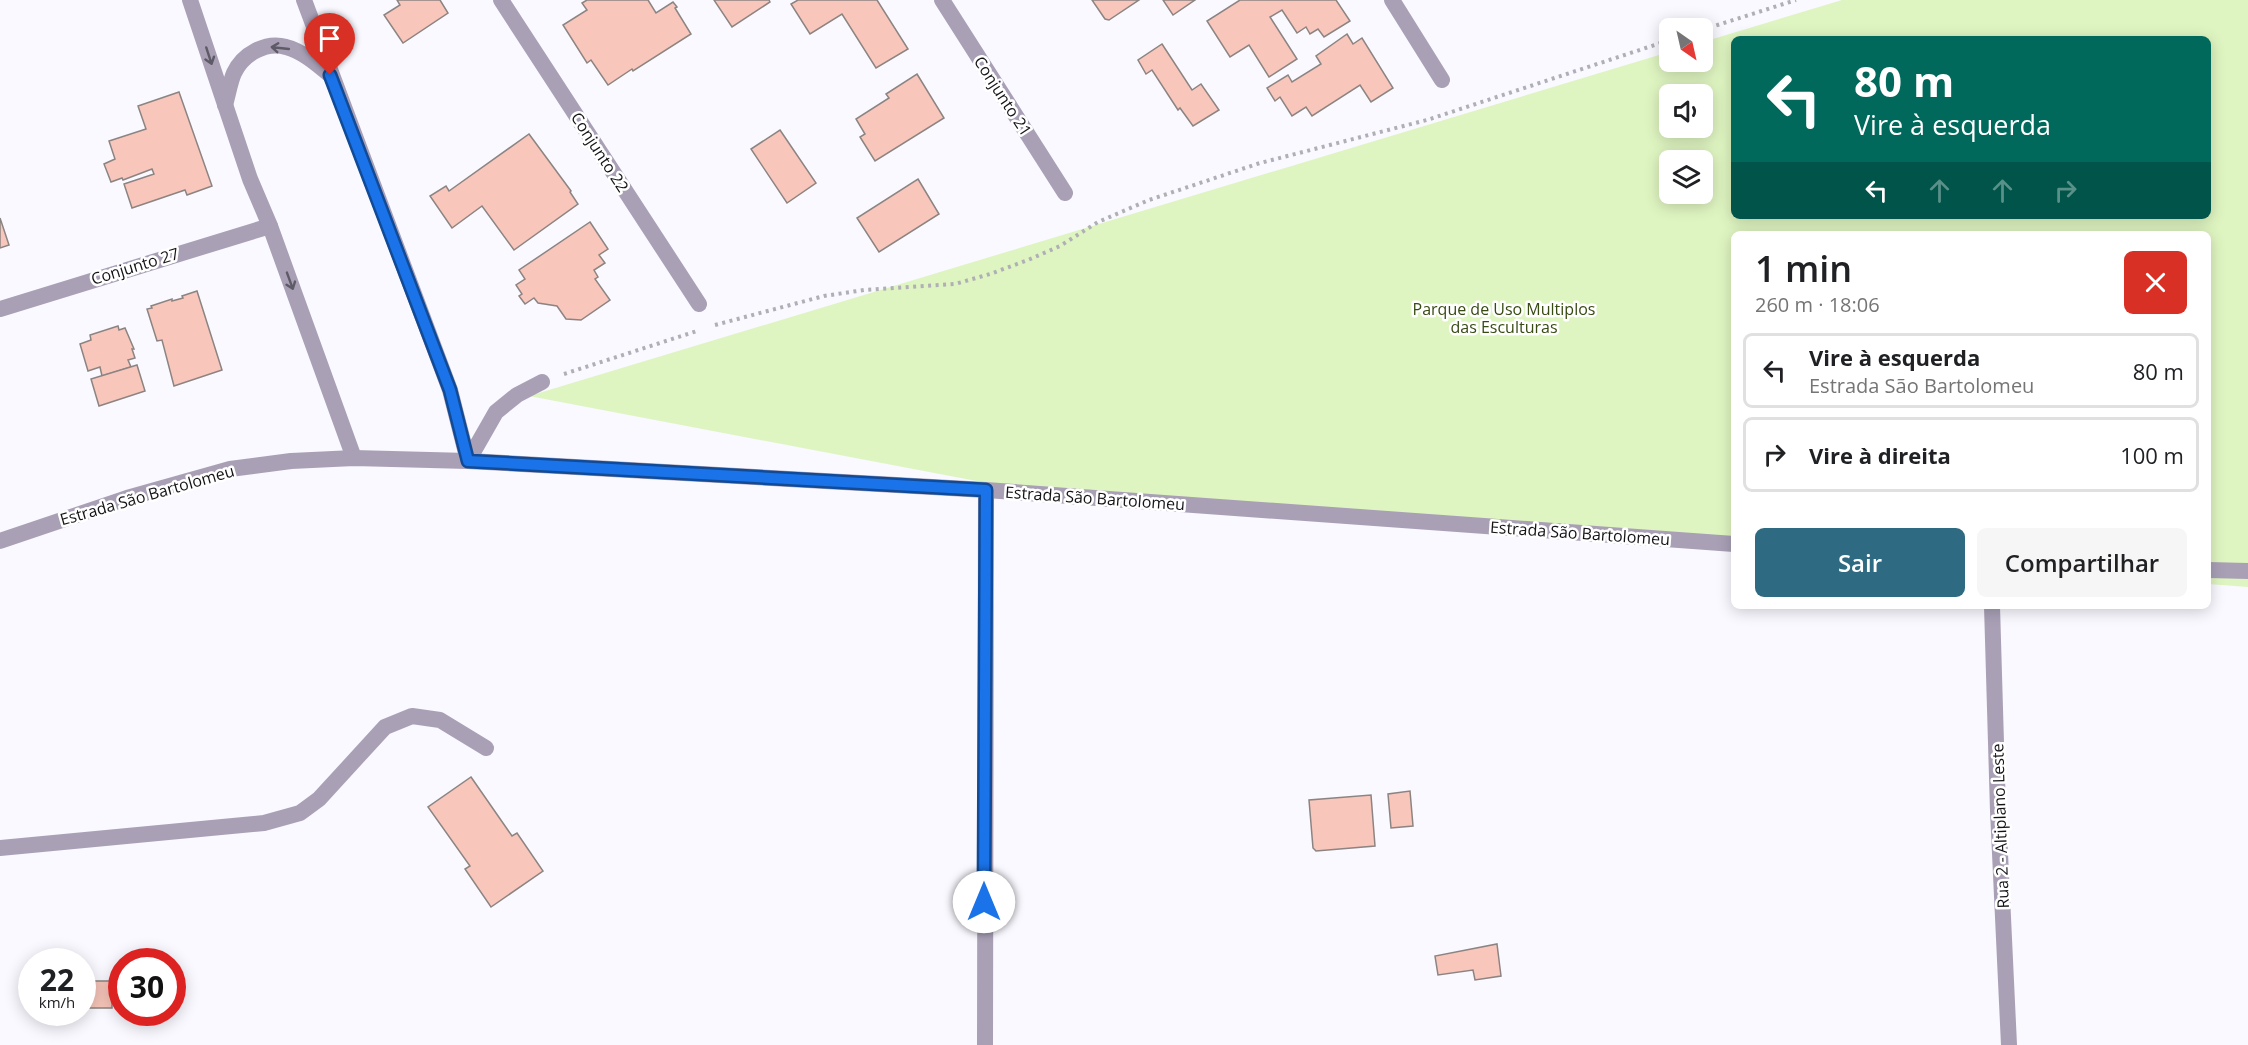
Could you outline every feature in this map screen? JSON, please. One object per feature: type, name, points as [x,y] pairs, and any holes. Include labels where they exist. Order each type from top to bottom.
[{"type":"street","points":[[190,0],[250,179],[270,226],[354,458]]},
{"type":"street","points":[[304,0],[330,75],[450,390],[468,461]]},
{"type":"street","name":"Conjunto 22","points":[[501,0],[699,304]]},
{"type":"street","name":"Conjunto 21","points":[[942,0],[1065,193]]},
{"type":"street","points":[[1392,0],[1442,80]]},
{"type":"street","points":[[225,105],[234,72],[245,58],[261,47],[285,46],[308,58],[330,75]]},
{"type":"street","name":"Conjunto 27","points":[[0,309],[270,226]]},
{"type":"street","points":[[468,461],[496,412],[517,395],[542,382]]},
{"type":"street","name":"Estrada São Bartolomeu","points":[[0,541],[127,498],[230,469],[291,461],[354,458],[468,461],[986,490],[1731,544]]},
{"type":"street","points":[[985,1045],[986,490]]},
{"type":"street","points":[[2211,570],[2248,571]]},
{"type":"street","name":"Rua 2 - Altiplano Leste","points":[[1992,609],[1998,811],[2009,1045]]},
{"type":"street","points":[[0,848],[264,823],[300,813],[319,799],[385,727],[412,716],[440,720],[486,748]]},
{"type":"path","points":[[1713,26],[1796,0]]},
{"type":"path","points":[[714,325],[824,296],[864,290],[955,284],[990,274],[1060,246],[1098,222],[1160,196],[1260,162],[1427,120],[1659,44]]},
{"type":"path","points":[[542,382],[703,329]]},
{"type":"green space","name":"Parque de Uso Multiplos das Esculturas","points":[[1842,0],[2248,0],[2248,587],[2211,584],[2211,231],[1731,231],[1731,547],[987,483],[529,396],[1659,55],[1659,72],[1713,72],[1713,39]]},
{"type":"building","points":[[397,0],[440,0],[448,13],[403,43],[384,15],[400,5]]},
{"type":"building","points":[[587,0],[648,0],[656,13],[673,2],[691,34],[608,85],[591,60],[587,63],[563,25],[587,10],[582,3]]},
{"type":"building","points":[[714,0],[769,0],[770,2],[732,27]]},
{"type":"building","points":[[798,0],[877,0],[908,49],[876,68],[842,14],[810,34],[791,4]]},
{"type":"building","points":[[1092,0],[1139,0],[1109,20],[1105,19]]},
{"type":"building","points":[[1163,0],[1195,0],[1173,15]]},
{"type":"building","points":[[1240,0],[1336,0],[1350,21],[1324,37],[1318,29],[1310,34],[1306,27],[1297,33],[1282,10],[1270,17],[1297,59],[1269,77],[1249,45],[1230,57],[1207,21]]},
{"type":"building","points":[[1347,34],[1353,44],[1362,38],[1393,88],[1371,102],[1360,85],[1312,116],[1306,107],[1292,116],[1280,97],[1275,101],[1267,88],[1288,75],[1292,82],[1321,64],[1316,56]]},
{"type":"building","points":[[1162,44],[1192,90],[1201,84],[1219,110],[1193,126],[1180,108],[1178,110],[1152,70],[1146,74],[1138,60]]},
{"type":"building","points":[[917,74],[944,118],[875,161],[860,137],[865,134],[856,119],[889,98],[886,94]]},
{"type":"building","points":[[179,92],[212,186],[187,195],[185,190],[132,208],[124,184],[154,174],[152,169],[111,182],[104,164],[115,159],[109,141],[146,129],[138,106]]},
{"type":"building","points":[[780,130],[816,183],[787,203],[751,149]]},
{"type":"building","points":[[529,134],[578,204],[514,250],[482,206],[452,228],[430,196],[446,186],[449,191]]},
{"type":"building","points":[[918,179],[939,214],[879,252],[857,218]]},
{"type":"building","points":[[0,218],[9,245],[0,248]]},
{"type":"building","points":[[590,222],[608,249],[599,255],[605,263],[594,270],[598,277],[595,279],[610,300],[581,320],[566,319],[557,306],[538,303],[534,298],[525,304],[519,296],[522,294],[516,285],[525,279],[519,270]]},
{"type":"building","points":[[197,291],[222,370],[174,386],[162,340],[157,341],[147,309],[172,299],[172,301],[183,298],[182,296]]},
{"type":"building","points":[[118,326],[119,330],[125,328],[134,349],[132,349],[135,358],[128,360],[131,367],[102,376],[100,367],[88,371],[80,344],[91,340],[90,335]]},
{"type":"building","points":[[137,365],[145,391],[99,406],[91,379]]},
{"type":"building","points":[[471,777],[512,836],[517,833],[543,871],[491,907],[465,869],[470,866],[428,807]]},
{"type":"building","points":[[1410,791],[1413,826],[1391,828],[1388,794]]},
{"type":"building","points":[[1371,795],[1375,846],[1316,851],[1313,848],[1309,800]]},
{"type":"building","points":[[1497,944],[1501,976],[1475,980],[1473,970],[1438,975],[1435,956]]},
{"type":"building","points":[[96,981],[108,981],[108,1008],[96,1008]]},
{"type":"route","points":[[330,75],[450,390],[468,461],[986,490],[984,902]]}]
